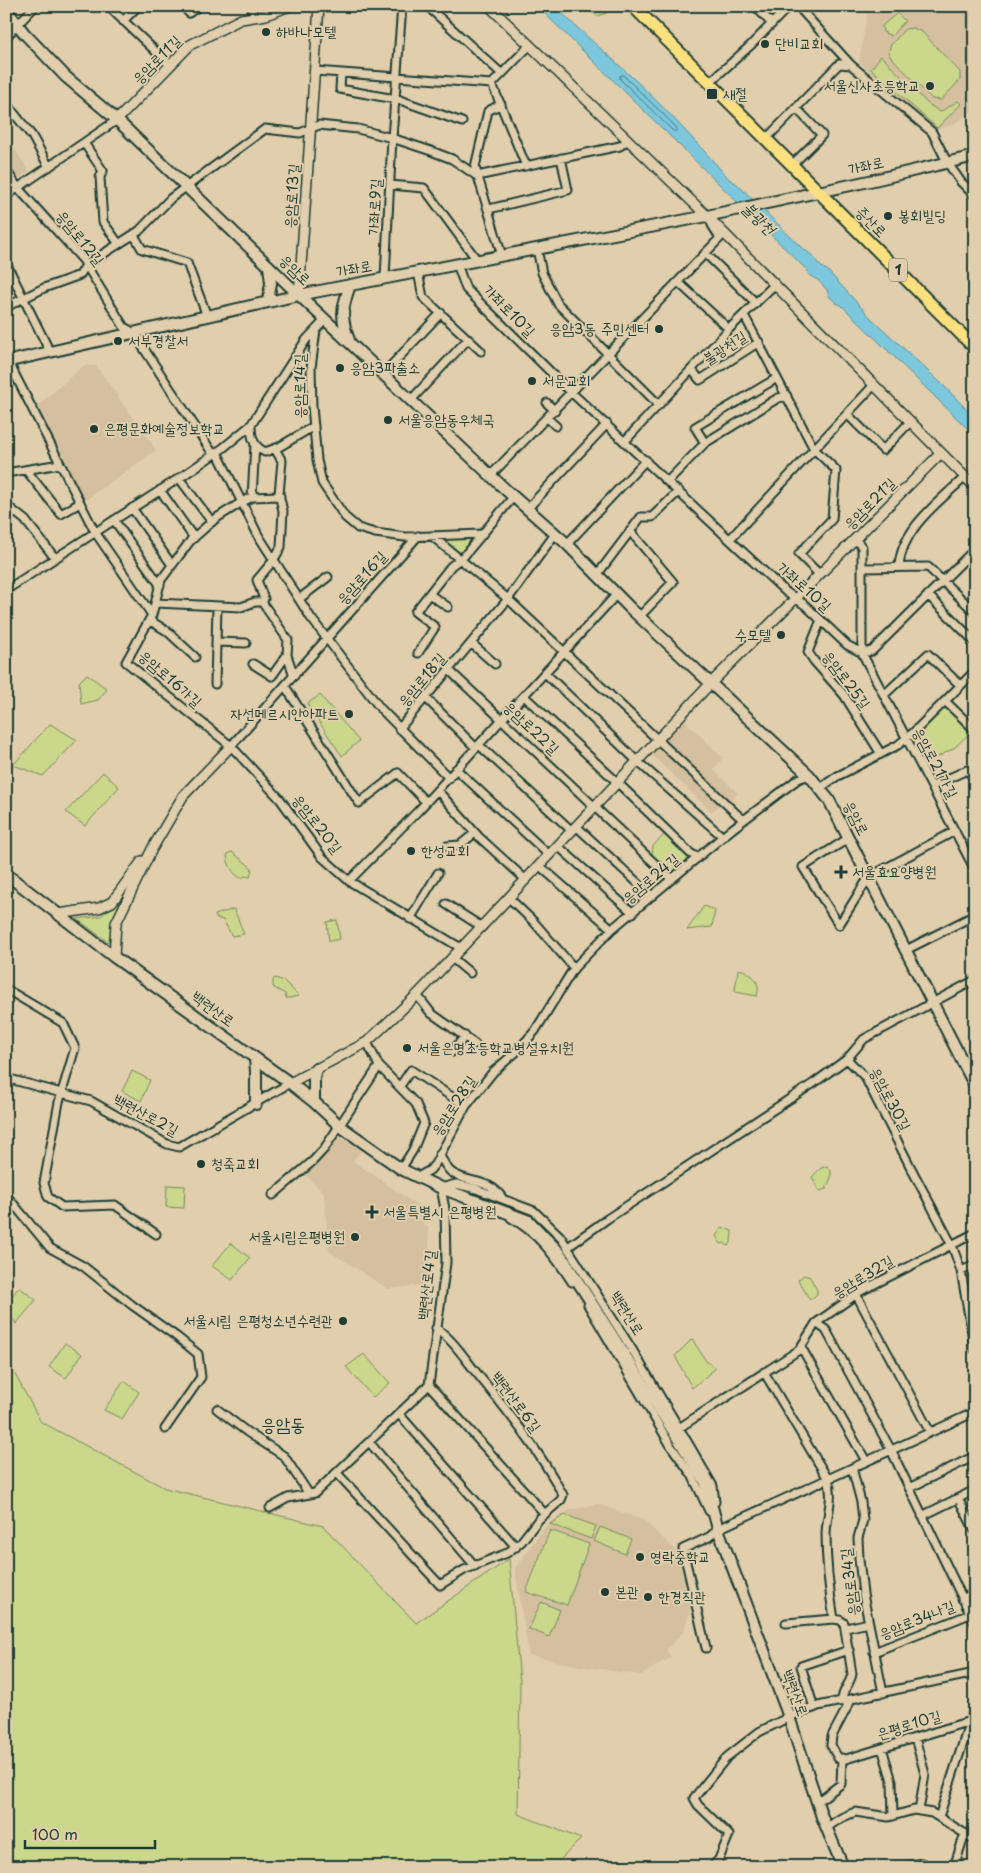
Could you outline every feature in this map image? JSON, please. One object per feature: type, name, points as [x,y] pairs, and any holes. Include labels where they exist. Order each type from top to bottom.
[{"type":"main road","name":"증산로","points":[[634,6],[975,348]]},
{"type":"main road","name":"응암로","points":[[6,9],[24,33],[66,77],[117,120],[325,320],[527,509],[568,544],[597,575],[809,775],[829,800],[975,1086]]},
{"type":"main road","name":"가좌로","points":[[7,361],[299,295],[712,215],[975,156]]},
{"type":"main road","points":[[268,302],[271,283],[269,266]]},
{"type":"main road","points":[[350,285],[342,313],[343,324],[350,343]]},
{"type":"main road","name":"백련산로","points":[[6,874],[114,957],[290,1083],[340,1126],[401,1169],[441,1188],[529,1221],[559,1252],[705,1481],[718,1529],[789,1717],[826,1828],[843,1867]]},
{"type":"main road","points":[[255,1058],[256,1104]]},
{"type":"main road","points":[[314,1102],[314,1077],[316,1069]]},
{"type":"street","points":[[6,37],[35,6]]},
{"type":"street","points":[[108,6],[170,64]]},
{"type":"street","points":[[123,21],[138,6]]},
{"type":"street","points":[[183,6],[189,13],[199,6]]},
{"type":"street","points":[[252,6],[252,17]]},
{"type":"street","name":"응암로11길","points":[[117,120],[190,45],[241,19],[266,15],[290,6]]},
{"type":"street","name":"응암로13길","points":[[299,295],[319,6]]},
{"type":"street","name":"가좌로9길","points":[[385,278],[392,138],[402,6]]},
{"type":"street","points":[[427,6],[502,74]]},
{"type":"street","points":[[489,6],[628,140],[712,215],[775,284],[975,487]]},
{"type":"street","points":[[755,6],[772,24]]},
{"type":"street","points":[[709,83],[789,6]]},
{"type":"street","points":[[799,6],[851,65],[932,132],[947,162],[961,182],[975,196]]},
{"type":"street","points":[[315,70],[397,78],[492,84],[530,45]]},
{"type":"street","points":[[766,139],[839,64],[851,65]]},
{"type":"street","points":[[341,73],[340,89],[400,100],[462,122]]},
{"type":"street","points":[[492,84],[526,166]]},
{"type":"street","points":[[6,102],[32,136],[49,167]]},
{"type":"street","points":[[501,104],[488,111],[475,167],[502,256]]},
{"type":"street","points":[[792,165],[822,135],[796,108]]},
{"type":"street","points":[[6,196],[117,120]]},
{"type":"street","points":[[6,307],[23,297],[80,275],[86,265],[134,235],[171,198],[265,129],[300,133],[319,125],[358,129],[392,138],[452,159],[477,176],[620,146],[628,140]]},
{"type":"street","name":"응암로12길","points":[[84,143],[103,171],[100,177],[103,222],[119,244]]},
{"type":"street","points":[[489,210],[568,190],[561,158]]},
{"type":"street","name":"응암로12길","points":[[6,170],[18,188],[86,265],[124,327],[133,332]]},
{"type":"street","points":[[390,185],[424,188],[477,260]]},
{"type":"street","points":[[491,475],[720,238],[712,215]]},
{"type":"street","points":[[134,235],[142,249],[187,263],[207,316]]},
{"type":"street","points":[[537,249],[542,273],[558,304],[659,405]]},
{"type":"street","points":[[705,253],[756,303]]},
{"type":"street","points":[[6,264],[50,352]]},
{"type":"street","name":"가좌로10길","points":[[458,264],[466,289],[572,393],[847,645],[862,653]]},
{"type":"street","points":[[418,272],[424,297],[481,351]]},
{"type":"street","points":[[678,282],[729,329]]},
{"type":"street","name":"불광천길","points":[[775,284],[729,329],[692,370],[700,380],[759,342],[814,449]]},
{"type":"street","points":[[383,374],[441,313]]},
{"type":"street","points":[[744,315],[759,342]]},
{"type":"street","name":"응암로14길","points":[[6,590],[179,478],[252,425],[306,340],[325,320]]},
{"type":"street","name":"응암로14길","points":[[275,449],[314,426],[311,368],[316,330]]},
{"type":"street","points":[[133,332],[215,453],[273,561],[327,639]]},
{"type":"street","points":[[411,400],[468,339]]},
{"type":"street","name":"가좌로","points":[[7,361],[60,464]]},
{"type":"street","points":[[625,441],[692,370]]},
{"type":"street","points":[[705,443],[695,427],[777,378]]},
{"type":"street","points":[[730,538],[874,385]]},
{"type":"street","points":[[668,481],[705,443],[778,398],[787,396]]},
{"type":"street","points":[[547,404],[555,410]]},
{"type":"street","points":[[847,414],[883,450],[910,422]]},
{"type":"street","points":[[548,418],[556,426]]},
{"type":"street","points":[[527,509],[606,424]]},
{"type":"street","points":[[252,425],[251,438],[258,448],[265,452],[275,449],[282,461],[280,496],[283,511],[281,547],[273,561],[257,580],[264,599],[262,602],[288,640],[287,655],[294,676]]},
{"type":"street","name":"응암로16길","points":[[314,426],[317,460],[322,483],[345,517],[358,528],[374,533],[405,537],[481,534]]},
{"type":"street","points":[[252,497],[255,444]]},
{"type":"street","name":"응암로21길","points":[[814,449],[836,470],[832,519],[799,554],[819,574]]},
{"type":"street","name":"응암로21길","points":[[712,682],[941,453]]},
{"type":"street","points":[[568,544],[646,460]]},
{"type":"street","points":[[6,473],[60,464],[95,532],[150,618],[168,631],[195,657]]},
{"type":"street","points":[[26,470],[60,514],[80,503]]},
{"type":"street","points":[[899,567],[900,555],[916,524],[965,477]]},
{"type":"street","points":[[179,478],[212,522]]},
{"type":"street","points":[[160,490],[194,538]]},
{"type":"street","points":[[597,575],[641,517],[652,517],[679,491]]},
{"type":"street","points":[[262,602],[255,602],[241,607],[156,603],[161,580],[194,538],[212,522],[252,497],[280,496]]},
{"type":"street","points":[[418,653],[435,627],[415,612],[451,566],[459,560],[514,496]]},
{"type":"street","points":[[6,505],[25,520],[55,558]]},
{"type":"street","points":[[132,508],[172,565]]},
{"type":"street","points":[[114,520],[160,585]]},
{"type":"street","points":[[630,531],[673,582],[640,616]]},
{"type":"street","name":"응암로18길","points":[[327,639],[380,708],[399,729],[508,599],[555,534]]},
{"type":"street","name":"응암로16길","points":[[231,746],[418,536]]},
{"type":"street","points":[[432,536],[508,599],[565,650],[741,818],[745,819]]},
{"type":"street","name":"응암로21가길","points":[[854,539],[862,547],[862,653],[975,870]]},
{"type":"street","points":[[862,653],[872,651],[975,549]]},
{"type":"street","points":[[862,568],[928,567],[975,612]]},
{"type":"street","points":[[299,599],[328,577]]},
{"type":"street","points":[[429,594],[448,607]]},
{"type":"street","points":[[461,948],[349,881],[449,778],[617,594]]},
{"type":"street","points":[[928,595],[975,642]]},
{"type":"street","name":"응암로16가길","points":[[156,603],[126,662],[231,746]]},
{"type":"street","points":[[215,684],[217,606]]},
{"type":"street","name":"응암로25길","points":[[821,620],[808,652],[844,695],[881,754]]},
{"type":"street","points":[[216,642],[246,643]]},
{"type":"street","points":[[471,643],[495,664]]},
{"type":"street","points":[[884,695],[928,654],[960,685]]},
{"type":"street","points":[[253,664],[272,676],[287,655]]},
{"type":"street","name":"응암로22길","points":[[449,670],[667,875],[674,878]]},
{"type":"street","points":[[819,789],[836,777],[898,745],[975,671]]},
{"type":"street","points":[[545,673],[637,761],[723,837]]},
{"type":"street","points":[[290,1083],[367,1042],[482,927],[712,682]]},
{"type":"street","points":[[285,686],[359,803],[398,773],[426,802]]},
{"type":"street","name":"응암로22길","points":[[524,696],[690,853],[698,858]]},
{"type":"street","points":[[426,698],[477,746],[652,896]]},
{"type":"street","points":[[945,701],[975,730]]},
{"type":"street","points":[[399,729],[449,778]]},
{"type":"street","points":[[114,957],[116,924],[152,849],[183,796],[231,746]]},
{"type":"street","name":"응암로20길","points":[[231,746],[280,799],[322,857],[349,881]]},
{"type":"street","points":[[456,770],[549,855]]},
{"type":"street","points":[[932,786],[967,770],[975,779]]},
{"type":"street","name":"응암로24길","points":[[535,1030],[574,968],[612,930],[745,819],[798,779],[809,775]]},
{"type":"street","points":[[437,790],[475,832],[526,880]]},
{"type":"street","points":[[849,838],[803,867],[839,925],[869,877],[955,831]]},
{"type":"street","points":[[447,846],[460,845],[475,832]]},
{"type":"street","points":[[558,846],[634,912]]},
{"type":"street","points":[[58,914],[99,908],[112,902],[152,849]]},
{"type":"street","points":[[540,866],[612,930]]},
{"type":"street","points":[[410,919],[438,873]]},
{"type":"street","points":[[509,898],[533,921],[574,968]]},
{"type":"street","points":[[446,904],[482,927]]},
{"type":"street","points":[[906,950],[975,915]]},
{"type":"street","points":[[452,958],[470,972]]},
{"type":"street","points":[[568,1248],[607,1220],[814,1083],[846,1059],[864,1039],[932,1001],[975,980]]},
{"type":"street","points":[[6,989],[63,1023],[75,1048],[61,1094],[44,1183],[48,1198],[62,1207],[115,1205],[156,1234]]},
{"type":"street","points":[[416,995],[431,1013],[475,1044]]},
{"type":"street","name":"응암로28길","points":[[418,1177],[430,1170],[466,1106],[493,1072],[516,1052],[535,1030]]},
{"type":"street","points":[[452,1052],[466,1036]]},
{"type":"street","points":[[367,1042],[380,1066],[416,1104],[424,1124],[413,1150],[401,1169]]},
{"type":"street","name":"응암로30길","points":[[846,1059],[865,1077],[952,1245]]},
{"type":"street","points":[[273,1195],[313,1161],[340,1126],[380,1066]]},
{"type":"street","points":[[400,1086],[411,1070],[466,1106]]},
{"type":"street","name":"백련산로2길","points":[[6,1078],[91,1101],[167,1144],[179,1147],[290,1083]]},
{"type":"street","points":[[439,1155],[451,1172],[489,1185],[498,1191],[503,1200]]},
{"type":"street","name":"백련산로","points":[[441,1188],[456,1184],[534,1211],[560,1236],[633,1351],[713,1486],[718,1529]]},
{"type":"street","name":"백련산로4길","points":[[429,1385],[446,1263],[445,1209],[441,1188]]},
{"type":"street","points":[[6,1195],[50,1248],[83,1266],[198,1354],[201,1377],[165,1429]]},
{"type":"street","name":"응암로32길","points":[[679,1428],[801,1347],[816,1323],[856,1294],[975,1233]]},
{"type":"street","points":[[952,1245],[961,1271],[975,1350]]},
{"type":"street","points":[[961,1271],[975,1265]]},
{"type":"street","points":[[856,1294],[930,1432]]},
{"type":"street","points":[[816,1323],[826,1330],[890,1450]]},
{"type":"street","name":"백련산로6길","points":[[436,1328],[451,1342],[504,1406],[547,1466],[563,1495],[561,1500],[545,1514]]},
{"type":"street","points":[[801,1347],[866,1461]]},
{"type":"street","name":"응암로34길","points":[[764,1372],[828,1479],[831,1490],[826,1531],[826,1564],[834,1618],[786,1623]]},
{"type":"street","points":[[270,1508],[288,1498],[315,1493],[429,1385],[545,1514],[516,1546],[507,1553],[475,1566],[440,1585],[338,1473]]},
{"type":"street","points":[[217,1409],[246,1432],[284,1456],[310,1494]]},
{"type":"street","points":[[706,1648],[683,1549],[709,1538],[718,1529],[975,1412]]},
{"type":"street","points":[[399,1414],[516,1546]]},
{"type":"street","points":[[369,1442],[475,1566]]},
{"type":"street","name":"응암로34나길","points":[[890,1450],[975,1624]]},
{"type":"street","points":[[909,1488],[975,1456]]},
{"type":"street","name":"응암로34길","points":[[852,1468],[861,1502],[863,1520],[858,1538],[858,1559],[882,1693]]},
{"type":"street","points":[[922,1516],[975,1490]]},
{"type":"street","points":[[958,1498],[975,1531]]},
{"type":"street","points":[[962,1599],[975,1593]]},
{"type":"street","name":"응암로34나길","points":[[874,1652],[970,1614]]},
{"type":"street","points":[[834,1618],[844,1623],[849,1650],[851,1680],[841,1695],[842,1702]]},
{"type":"street","points":[[846,1628],[869,1623]]},
{"type":"street","points":[[814,1708],[801,1666],[849,1650]]},
{"type":"street","points":[[712,1867],[719,1859],[729,1835],[698,1805],[694,1798],[728,1757],[759,1732],[789,1717],[814,1708],[975,1673]]},
{"type":"street","points":[[817,1802],[841,1784],[842,1758],[838,1758],[831,1745],[832,1736],[851,1700]]},
{"type":"street","points":[[939,1817],[975,1706]]},
{"type":"street","name":"은평로10길","points":[[842,1758],[846,1759],[970,1721]]},
{"type":"street","points":[[915,1738],[925,1774],[919,1811]]},
{"type":"street","points":[[882,1748],[892,1781],[893,1816]]},
{"type":"street","points":[[826,1828],[841,1818],[855,1812],[876,1816],[893,1816],[914,1810],[932,1812],[975,1840]]},
{"type":"street","points":[[954,1867],[964,1833]]},
{"type":"street","points":[[903,1867],[922,1863]]},
{"type":"shaded area","name":"서울신사초등학교","points":[[869,6],[975,6],[975,110],[954,124],[935,130],[859,62]]},
{"type":"shaded area","points":[[6,136],[29,171],[6,188]]},
{"type":"shaded area","name":"은평문화예술정보학교","points":[[83,366],[96,366],[156,450],[84,501],[36,407]]},
{"type":"shaded area","points":[[683,719],[723,758],[713,769],[738,793],[727,804],[723,801],[712,812],[650,753]]},
{"type":"shaded area","name":"서울특별시 은평병원","points":[[340,1137],[361,1150],[353,1161],[421,1208],[416,1216],[428,1227],[431,1284],[388,1289],[329,1251],[324,1193],[306,1175],[328,1153]]},
{"type":"shaded area","name":"영락중학교","points":[[598,1504],[645,1521],[677,1552],[690,1609],[684,1631],[666,1650],[671,1657],[641,1675],[580,1666],[529,1655],[515,1569],[547,1524],[570,1510]]},
{"type":"green space","points":[[585,6],[599,6],[607,13],[597,16]]},
{"type":"green space","points":[[897,13],[905,21],[891,36],[883,32],[882,26]]},
{"type":"green space","points":[[913,28],[922,32],[960,72],[960,80],[941,100],[932,99],[889,55],[890,46],[905,29]]},
{"type":"green space","points":[[881,56],[927,103],[940,112],[958,101],[961,104],[937,128],[871,69]]},
{"type":"green space","points":[[475,536],[459,556],[438,539]]},
{"type":"green space","points":[[87,674],[107,689],[98,700],[81,704],[79,682]]},
{"type":"green space","points":[[320,695],[359,741],[342,756],[307,704]]},
{"type":"green space","points":[[945,705],[970,733],[954,748],[927,763],[911,738]]},
{"type":"green space","points":[[50,724],[77,740],[43,776],[13,765]]},
{"type":"green space","points":[[103,772],[119,787],[85,826],[66,812]]},
{"type":"green space","points":[[668,831],[691,857],[688,867],[679,875],[667,875],[656,864],[652,855],[653,846]]},
{"type":"green space","points":[[232,852],[252,868],[250,877],[245,876],[241,878],[233,872],[227,858],[227,855]]},
{"type":"green space","points":[[125,894],[108,942],[77,919],[101,916]]},
{"type":"green space","points":[[704,906],[715,910],[712,927],[687,930]]},
{"type":"green space","points":[[234,909],[244,934],[232,936],[223,920],[216,918],[215,915]]},
{"type":"green space","points":[[337,920],[340,939],[329,941],[327,922]]},
{"type":"green space","points":[[738,969],[754,978],[758,988],[757,996],[736,992]]},
{"type":"green space","points":[[275,978],[284,981],[299,996],[286,998],[285,994],[273,987],[273,980]]},
{"type":"green space","points":[[132,1071],[150,1080],[141,1101],[122,1091]]},
{"type":"green space","points":[[827,1166],[831,1171],[831,1178],[826,1189],[819,1191],[812,1177],[821,1168]]},
{"type":"green space","points":[[167,1185],[185,1186],[184,1208],[166,1207]]},
{"type":"green space","points":[[722,1227],[732,1231],[731,1243],[728,1246],[724,1243],[721,1244],[716,1236]]},
{"type":"green space","points":[[231,1243],[250,1258],[232,1280],[212,1266]]},
{"type":"green space","points":[[804,1275],[810,1277],[817,1290],[817,1294],[810,1300],[798,1280]]},
{"type":"green space","points":[[19,1287],[36,1300],[16,1324],[7,1305]]},
{"type":"green space","points":[[692,1339],[706,1361],[716,1368],[692,1388],[675,1356]]},
{"type":"green space","points":[[65,1343],[82,1354],[66,1378],[49,1367]]},
{"type":"green space","points":[[364,1354],[390,1383],[373,1397],[346,1367]]},
{"type":"green space","points":[[6,1358],[41,1422],[165,1488],[323,1526],[416,1623],[509,1559],[520,1682],[518,1814],[581,1839],[553,1867],[6,1867]]},
{"type":"green space","points":[[124,1381],[139,1392],[122,1419],[104,1410]]},
{"type":"green space","points":[[565,1515],[596,1526],[591,1539],[550,1524]]},
{"type":"green space","points":[[600,1527],[631,1539],[625,1554],[594,1541]]},
{"type":"green space","points":[[550,1530],[589,1544],[567,1605],[526,1592]]},
{"type":"green space","points":[[541,1602],[560,1610],[549,1637],[529,1629]]},
{"type":"water","name":"불광천","points":[[537,6],[555,6],[647,91],[730,180],[736,183],[804,250],[811,254],[820,266],[827,270],[869,316],[944,386],[975,418],[975,436],[841,305],[836,303],[819,281],[809,275],[807,270]]},
{"type":"place","name":"하바나모텔","points":[[266,32]]},
{"type":"place","name":"단비교회","points":[[765,44]]},
{"type":"place","name":"서울신사초등학교","points":[[930,86]]},
{"type":"place","name":"새절","points":[[712,94]]},
{"type":"place","name":"봉회빌딩","points":[[888,216]]},
{"type":"place","name":"응암3동 주민센터","points":[[659,329]]},
{"type":"place","name":"서부경찰서","points":[[118,341]]},
{"type":"place","name":"응암3파출소","points":[[340,368]]},
{"type":"place","name":"서문교회","points":[[532,381]]},
{"type":"place","name":"서울응암동우체국","points":[[388,420]]},
{"type":"place","name":"은평문화예술정보학교","points":[[94,429]]},
{"type":"place","name":"수모텔","points":[[781,635]]},
{"type":"place","name":"자선메르시안아파트","points":[[349,714]]},
{"type":"place","name":"한성교회","points":[[411,851]]},
{"type":"place","name":"서울효요양병원","points":[[841,872]]},
{"type":"place","name":"서울은명초등학교병설유치원","points":[[407,1048]]},
{"type":"place","name":"청죽교회","points":[[201,1164]]},
{"type":"place","name":"서울특별시 은평병원","points":[[372,1212]]},
{"type":"place","name":"서울시립은평병원","points":[[355,1237]]},
{"type":"place","name":"서울시립 은평청소년수련관","points":[[343,1321]]},
{"type":"place","name":"영락중학교","points":[[640,1557]]},
{"type":"place","name":"본관","points":[[605,1592]]},
{"type":"place","name":"한경직관","points":[[648,1597]]},
{"type":"district","name":"응암동","points":[[283,1425]]}]
